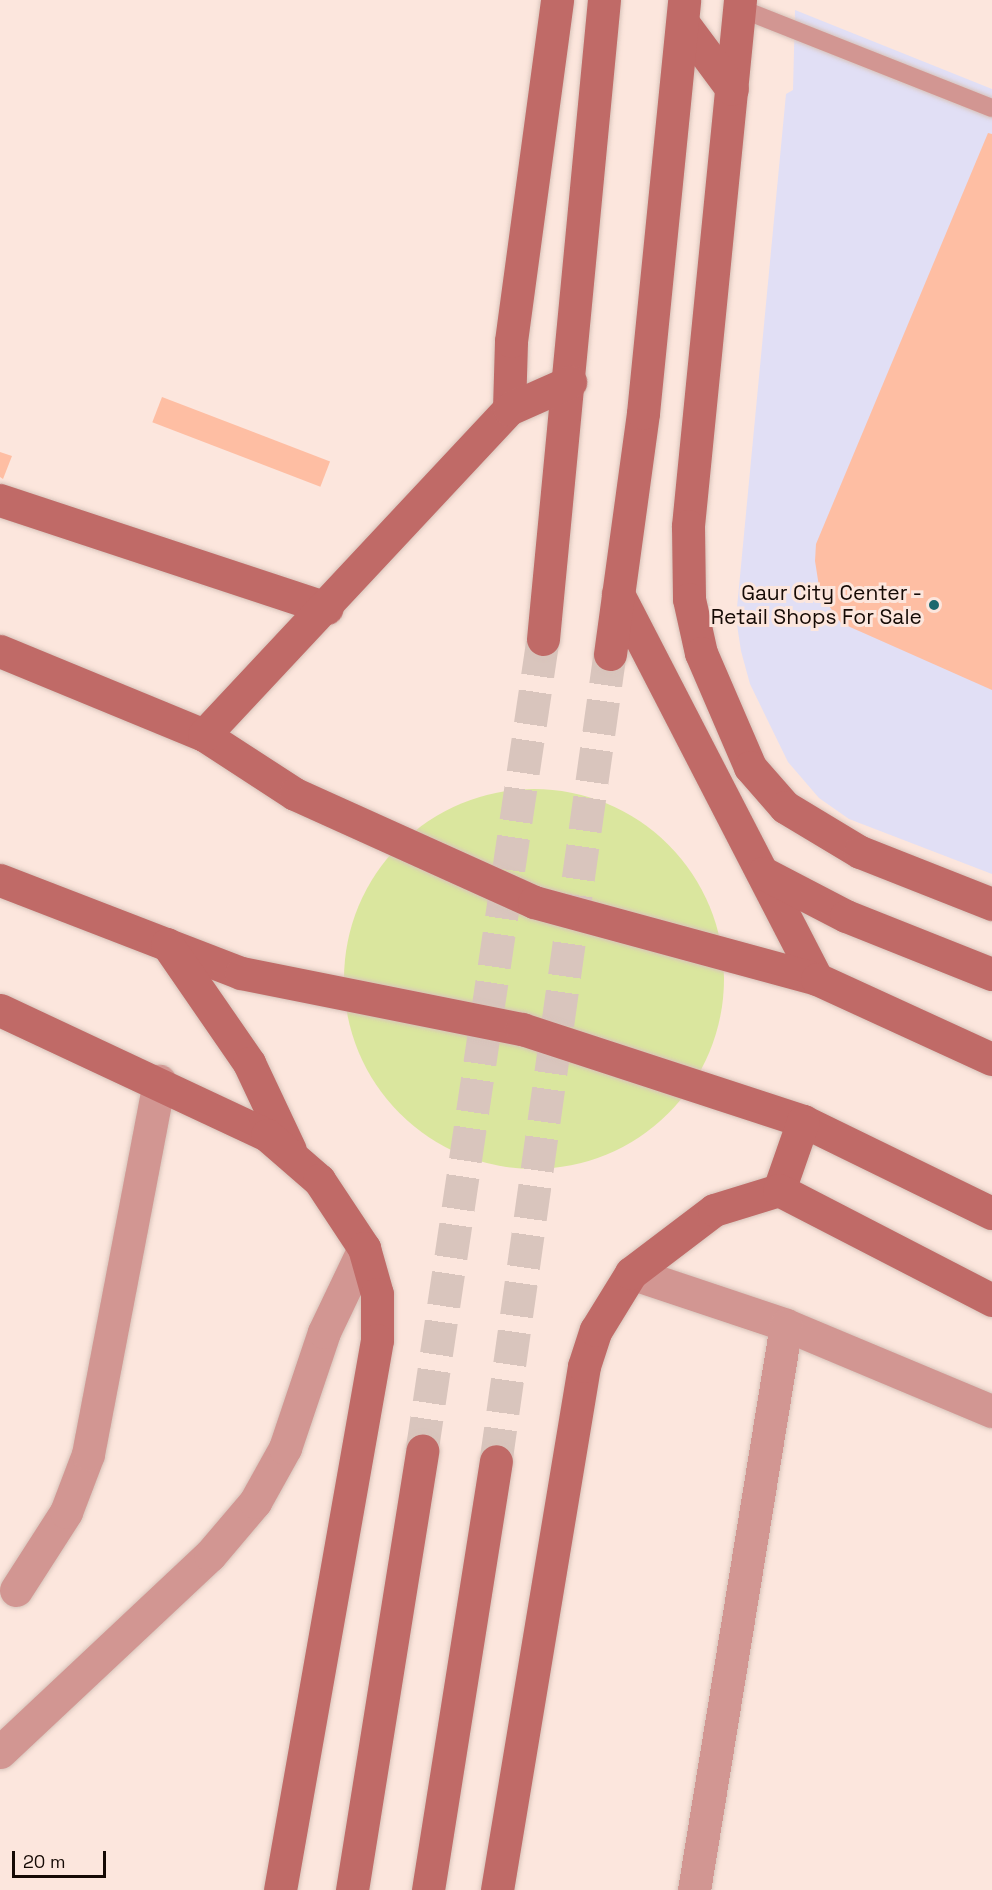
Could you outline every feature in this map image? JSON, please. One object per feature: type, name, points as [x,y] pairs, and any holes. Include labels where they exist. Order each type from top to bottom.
[{"type":"street","points":[[508,409],[511,341],[557,0]]},
{"type":"street","points":[[543,639],[570,382],[604,0]]},
{"type":"street","points":[[739,4],[688,526],[689,599],[701,653],[750,767],[785,807],[820,831],[860,852],[992,904]]},
{"type":"street","points":[[683,12],[732,89]]},
{"type":"street","points":[[610,654],[644,412],[683,12]]},
{"type":"street","points":[[204,735],[327,608],[508,409],[570,382]]},
{"type":"street","points":[[0,500],[327,608]]},
{"type":"street","points":[[618,594],[818,979]]},
{"type":"street","points":[[0,651],[204,735],[295,794],[534,903],[818,979],[992,1059]]},
{"type":"street","points":[[730,811],[750,767]]},
{"type":"street","points":[[763,873],[846,916],[992,974]]},
{"type":"street","points":[[0,880],[241,973],[522,1029],[803,1121],[992,1213]]},
{"type":"street","points":[[167,944],[249,1063],[294,1157]]},
{"type":"street","points":[[0,1010],[159,1081],[267,1134],[319,1180],[364,1248],[377,1294],[377,1340],[280,1890]]},
{"type":"street","points":[[16,1590],[66,1512],[88,1454],[159,1081]]},
{"type":"street","points":[[779,1190],[803,1121]]},
{"type":"street","points":[[497,1890],[584,1366],[596,1330],[631,1273],[714,1210],[779,1190],[992,1300]]},
{"type":"street","points":[[0,1752],[210,1555],[255,1502],[285,1448],[324,1332],[364,1248]]},
{"type":"street","points":[[631,1273],[786,1326],[992,1411]]},
{"type":"street","points":[[694,1890],[786,1326]]},
{"type":"street","points":[[352,1890],[422,1451]]},
{"type":"street","points":[[428,1890],[496,1461]]},
{"type":"lane","points":[[739,4],[992,108]]},
{"type":"shaded area","points":[[795,10],[992,89],[992,874],[849,819],[819,798],[788,762],[750,684],[741,651],[736,618],[786,94],[793,90]]},
{"type":"green space","points":[[534,789],[571,793],[607,804],[639,821],[668,845],[692,874],[709,906],[720,942],[724,979],[720,1016],[709,1052],[692,1084],[668,1113],[639,1137],[607,1154],[571,1165],[534,1169],[497,1165],[461,1154],[429,1137],[400,1113],[376,1084],[359,1052],[348,1016],[344,979],[348,942],[359,906],[376,874],[400,845],[429,821],[461,804],[497,793]]},
{"type":"building","points":[[988,133],[992,134],[992,690],[841,623],[820,593],[815,561],[816,544]]},
{"type":"building","points":[[162,397],[330,462],[320,487],[152,422]]},
{"type":"building","points":[[0,452],[12,456],[3,479],[0,477]]},
{"type":"tunnel","points":[[422,1451],[543,639]]},
{"type":"tunnel","points":[[496,1461],[610,654]]},
{"type":"place","name":"Gaur City Center - Retail Shops For Sale","points":[[934,605]]}]
